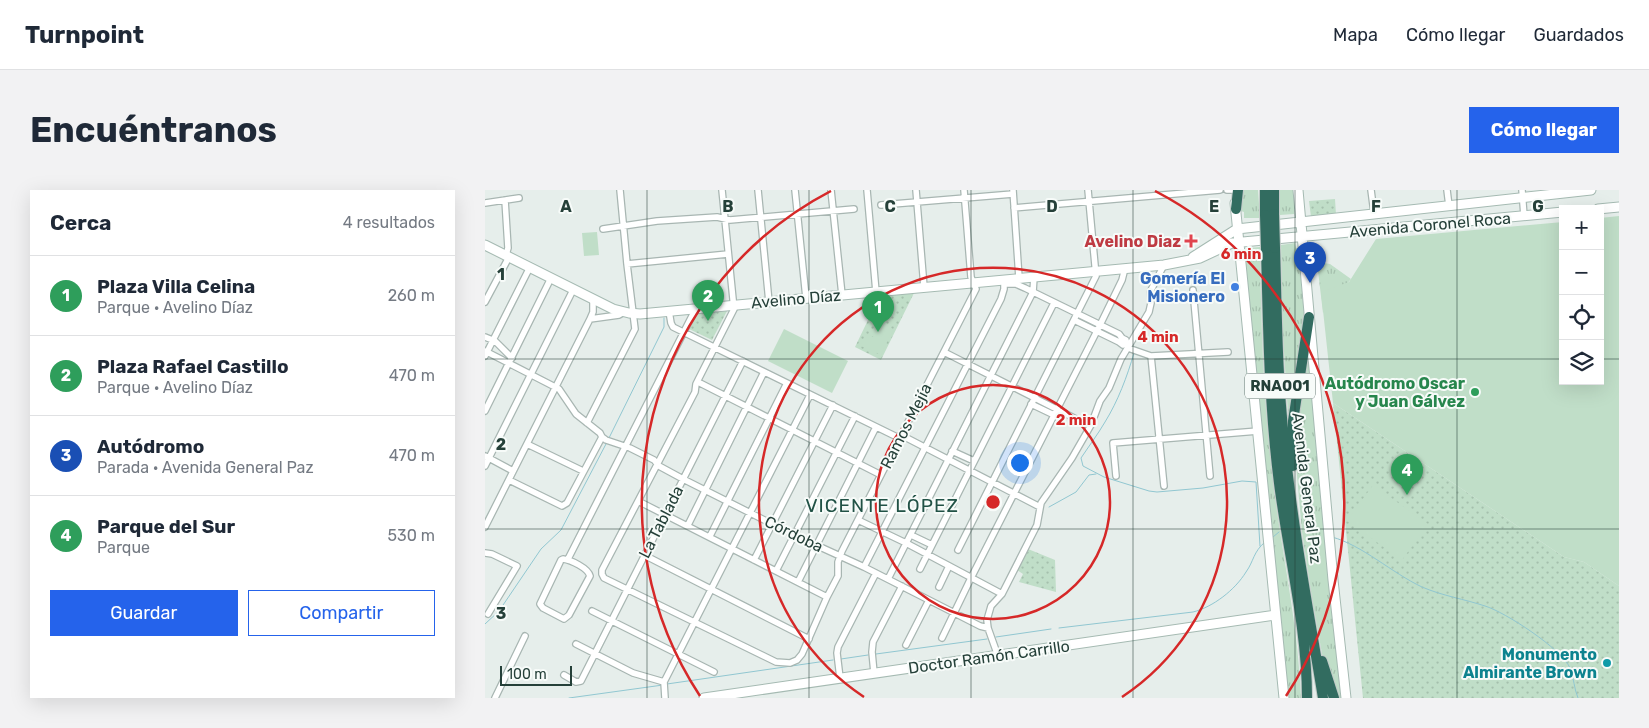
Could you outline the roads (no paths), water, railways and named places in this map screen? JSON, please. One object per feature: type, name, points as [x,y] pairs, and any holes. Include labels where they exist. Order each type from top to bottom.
[{"type":"highway","points":[[1236,209],[1238,190]]},
{"type":"highway","name":"Avenida General Paz","points":[[1265,190],[1270,215],[1271,392],[1279,483],[1290,523],[1323,698]]},
{"type":"highway","name":"Avenida General Paz","points":[[1270,215],[1274,190]]},
{"type":"highway","points":[[1290,523],[1292,436],[1309,317]]},
{"type":"highway","name":"Avenida General Paz","points":[[1290,523],[1289,550],[1303,644],[1307,698]]},
{"type":"highway","points":[[1313,638],[1321,655],[1334,698]]},
{"type":"street","points":[[587,423],[635,331],[636,324],[629,313],[627,264],[620,190]]},
{"type":"street","points":[[694,622],[604,578],[602,570],[695,392],[734,305],[722,190]]},
{"type":"street","points":[[758,190],[769,302]]},
{"type":"street","points":[[795,190],[806,298]]},
{"type":"street","points":[[831,190],[842,295]]},
{"type":"street","points":[[867,190],[876,292]]},
{"type":"street","points":[[916,190],[924,287]]},
{"type":"street","name":"Ramos Mejía","points":[[694,622],[776,662],[790,663],[797,660],[802,654],[838,576],[840,555],[976,289],[973,283],[964,190]]},
{"type":"street","points":[[958,550],[1096,276],[1088,190]]},
{"type":"street","points":[[1014,208],[1168,192],[1220,190]]},
{"type":"street","points":[[1227,190],[1233,190],[1236,209],[1284,698]]},
{"type":"street","name":"Avenida General Paz","points":[[1298,190],[1330,545],[1346,698]]},
{"type":"street","points":[[1371,190],[1374,214]]},
{"type":"street","points":[[1447,190],[1449,206]]},
{"type":"street","name":"Avenida Coronel Roca","points":[[1237,229],[1449,206],[1522,194],[1591,190]]},
{"type":"street","points":[[881,205],[965,199],[1013,192],[1019,278]]},
{"type":"street","points":[[1522,194],[1524,216]]},
{"type":"street","points":[[485,202],[519,198]]},
{"type":"street","points":[[485,302],[507,256],[505,200]]},
{"type":"street","points":[[1604,208],[1619,207]]},
{"type":"street","points":[[603,229],[657,221],[708,217],[730,220],[854,209]]},
{"type":"street","name":"Avenida Coronel Roca","points":[[1238,242],[1559,212]]},
{"type":"street","name":"Avelino Díaz","points":[[1181,263],[1237,229]]},
{"type":"street","name":"Avelino Díaz","points":[[485,245],[593,300],[629,313],[695,309],[924,287],[1004,282],[1019,278],[1164,265],[1181,263],[1204,256],[1228,244],[1238,242]]},
{"type":"street","points":[[627,264],[728,254]]},
{"type":"street","points":[[998,656],[988,628],[987,620],[991,606],[1002,594],[1037,525],[1040,507],[1072,458],[1091,424],[1100,401],[1109,388],[1124,355],[1151,308],[1150,292],[1164,265]]},
{"type":"street","points":[[509,480],[562,506],[567,503],[583,471],[606,440],[600,432],[576,414],[557,387],[531,375],[511,361],[486,353],[530,268]]},
{"type":"street","points":[[943,638],[971,578],[1097,332],[1122,280],[1125,268]]},
{"type":"street","points":[[888,579],[1033,292],[1034,277]]},
{"type":"street","points":[[485,411],[551,278]]},
{"type":"street","points":[[864,567],[1001,299],[1004,282],[1015,284],[1033,292],[1119,334],[1121,352],[1124,355]]},
{"type":"street","points":[[485,466],[487,457],[531,375],[573,290]]},
{"type":"street","points":[[1193,290],[1210,476]]},
{"type":"street","points":[[485,527],[590,319],[593,312],[593,300]]},
{"type":"street","points":[[920,569],[1054,303]]},
{"type":"street","points":[[564,560],[587,571],[589,578],[569,615],[566,618],[561,618],[543,608],[541,604],[564,560],[626,447],[695,309]]},
{"type":"street","points":[[669,311],[672,325],[684,332],[810,395],[925,448],[1040,507]]},
{"type":"street","points":[[590,319],[629,313]]},
{"type":"street","points":[[1074,320],[1121,342]]},
{"type":"street","points":[[485,337],[493,340],[508,353],[511,361]]},
{"type":"street","points":[[1128,348],[1151,356],[1229,352]]},
{"type":"street","points":[[944,352],[1012,387],[1033,401],[1055,412],[1083,423],[1091,424]]},
{"type":"street","points":[[1151,356],[1164,486]]},
{"type":"street","name":"La Tablada","points":[[564,676],[579,682],[743,361]]},
{"type":"street","points":[[688,525],[764,372]]},
{"type":"street","points":[[698,382],[881,475]]},
{"type":"street","points":[[710,536],[787,383]]},
{"type":"street","points":[[695,392],[701,390],[705,385]]},
{"type":"street","points":[[665,698],[664,684],[678,653],[810,395]]},
{"type":"street","points":[[754,560],[833,405]]},
{"type":"street","points":[[776,571],[855,416]]},
{"type":"street","points":[[798,582],[877,427]]},
{"type":"street","points":[[1116,476],[1113,443],[1257,430]]},
{"type":"street","name":"Córdoba","points":[[606,440],[626,447],[683,479],[794,535],[840,555],[980,626],[988,628]]},
{"type":"street","points":[[527,444],[583,471]]},
{"type":"street","points":[[952,450],[974,461]]},
{"type":"street","points":[[487,457],[513,471]]},
{"type":"street","points":[[638,501],[827,597]]},
{"type":"street","points":[[858,520],[928,554],[1002,594]]},
{"type":"street","points":[[911,535],[932,545]]},
{"type":"street","points":[[485,553],[492,554],[517,566],[489,614]]},
{"type":"street","points":[[644,555],[809,639]]},
{"type":"street","points":[[939,587],[949,566]]},
{"type":"street","points":[[841,678],[837,650],[876,573]]},
{"type":"street","points":[[874,673],[873,642],[902,586]]},
{"type":"street","points":[[906,645],[929,600]]},
{"type":"street","points":[[592,611],[714,672]]},
{"type":"street","name":"Doctor Ramón Carrillo","points":[[703,698],[1275,614]]},
{"type":"street","points":[[495,698],[525,636]]},
{"type":"street","points":[[576,644],[638,675],[664,684]]},
{"type":"waterway","points":[[609,438],[664,327],[664,318]]},
{"type":"waterway","points":[[1134,353],[1114,406],[1081,458],[1083,466],[1104,477],[1157,492],[1203,488],[1242,481],[1256,482],[1260,546]]},
{"type":"waterway","points":[[485,624],[499,611],[541,549],[561,530],[606,444]]},
{"type":"waterway","points":[[1049,507],[1076,492],[1089,475],[1096,474]]},
{"type":"waterway","points":[[1273,537],[1279,532]]},
{"type":"waterway","points":[[1332,537],[1355,546],[1422,587],[1485,606],[1519,623],[1565,660],[1570,668],[1578,698]]},
{"type":"waterway","points":[[1059,628],[1201,610],[1216,602],[1236,585],[1249,568],[1258,549],[1265,542]]},
{"type":"waterway","points":[[996,637],[1051,629]]},
{"type":"waterway","points":[[876,654],[987,639]]},
{"type":"waterway","points":[[841,659],[868,655]]},
{"type":"waterway","points":[[667,684],[833,660]]},
{"type":"waterway","points":[[569,698],[663,685]]},
{"type":"place","name":"Avelino Diaz","points":[[1191,241]]},
{"type":"place","name":"Autódromo","points":[[1310,283]]},
{"type":"place","name":"Gomería El Misionero","points":[[1235,287]]},
{"type":"place","name":"Plaza Rafael Castillo","points":[[708,321]]},
{"type":"place","name":"Plaza Villa Celina","points":[[878,332]]},
{"type":"place","name":"Autódromo Oscar y Juan Gálvez","points":[[1475,392]]},
{"type":"place","name":"Parque del Sur","points":[[1407,495]]},
{"type":"place","name":"Monumento Almirante Brown","points":[[1607,663]]},
{"type":"district","name":"VICENTE LÓPEZ","points":[[882,505]]}]
